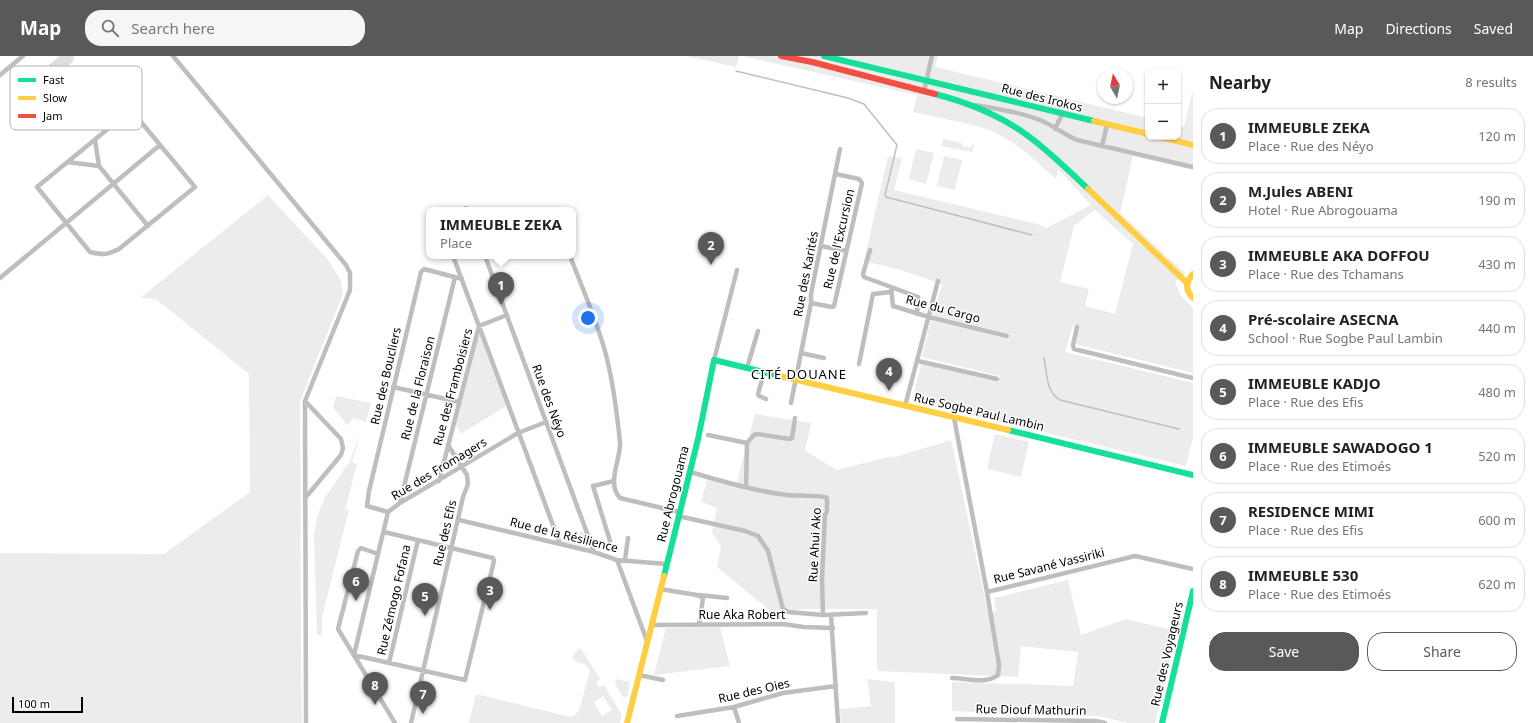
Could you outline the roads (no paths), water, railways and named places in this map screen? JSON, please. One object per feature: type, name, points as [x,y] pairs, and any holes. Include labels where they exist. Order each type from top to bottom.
[{"type":"street","points":[[11,66],[23,56]]},
{"type":"street","points":[[174,56],[346,265],[350,274],[350,290],[305,401],[306,723]]},
{"type":"street","points":[[781,56],[812,62],[969,104],[1027,116],[1043,121],[1054,129],[1077,140],[1193,167]]},
{"type":"street","name":"Rue des Irokos","points":[[824,56],[926,82],[1145,133]]},
{"type":"street","points":[[924,91],[932,56]]},
{"type":"street","points":[[0,75],[10,67]]},
{"type":"street","points":[[951,98],[954,88]]},
{"type":"street","points":[[969,104],[1023,132],[1049,152],[1186,282]]},
{"type":"street","points":[[1054,129],[1062,114]]},
{"type":"street","points":[[107,130],[37,187],[90,252],[99,254],[109,254],[118,249],[195,187],[142,123]]},
{"type":"street","points":[[1102,146],[1107,125]]},
{"type":"street","points":[[95,140],[99,166],[148,226]]},
{"type":"street","points":[[1174,140],[1193,144]]},
{"type":"street","points":[[0,278],[160,145]]},
{"type":"street","name":"Rue des Karités","points":[[791,403],[840,149]]},
{"type":"street","points":[[68,162],[99,166]]},
{"type":"street","name":"Rue de l'Excursion","points":[[811,303],[832,307],[834,306],[862,183],[862,180],[836,174]]},
{"type":"street","points":[[821,246],[846,251]]},
{"type":"street","points":[[870,250],[863,274],[864,276],[891,289],[918,297],[917,314]]},
{"type":"street","points":[[454,259],[560,544]]},
{"type":"street","name":"Rue des Néyo","points":[[486,259],[594,552]]},
{"type":"street","points":[[571,259],[606,353],[620,442],[614,481],[616,494],[620,498],[745,531],[758,536],[768,551],[783,609],[788,612],[822,615],[866,613]]},
{"type":"street","name":"Rue des Boucliers","points":[[388,512],[369,507],[367,503],[421,272],[424,269],[462,280]]},
{"type":"street","name":"Rue Abrogouama","points":[[627,723],[690,472],[714,360],[737,270]]},
{"type":"street","points":[[1192,298],[1186,290],[1186,282],[1193,274]]},
{"type":"street","name":"Rue de la Floraison","points":[[400,503],[455,278]]},
{"type":"street","points":[[905,406],[938,281]]},
{"type":"street","points":[[859,364],[872,294],[891,289]]},
{"type":"street","name":"Rue du Cargo","points":[[891,289],[893,306],[917,314],[1008,336]]},
{"type":"street","name":"Rue des Framboisiers","points":[[439,481],[479,326],[507,315]]},
{"type":"street","points":[[1077,327],[1073,345],[1074,349],[1193,378]]},
{"type":"street","points":[[747,368],[758,331]]},
{"type":"street","points":[[801,354],[824,358]]},
{"type":"street","name":"Rue Sogbe Paul Lambin","points":[[714,360],[1193,475]]},
{"type":"street","points":[[918,361],[997,379]]},
{"type":"street","points":[[764,372],[758,394],[766,399]]},
{"type":"street","points":[[393,387],[459,402]]},
{"type":"street","points":[[305,401],[341,439],[344,448],[341,455],[306,497]]},
{"type":"street","points":[[746,486],[747,443],[757,434],[790,439],[792,438],[795,418]]},
{"type":"street","name":"Rue Savané Vassiriki","points":[[954,418],[988,592],[1135,556],[1193,569]]},
{"type":"street","name":"Rue des Fromagers","points":[[354,655],[388,512],[400,503],[518,433],[546,422]]},
{"type":"street","points":[[708,435],[747,443]]},
{"type":"street","name":"Rue des Efis","points":[[411,723],[463,498],[468,484],[467,475],[448,445]]},
{"type":"street","name":"Rue Ahui Ako","points":[[690,472],[769,493],[796,496],[822,496],[827,498],[822,579],[822,615]]},
{"type":"street","points":[[610,540],[593,486],[614,481]]},
{"type":"street","name":"Rue de la Résilience","points":[[459,520],[594,552],[617,560],[666,564]]},
{"type":"street","points":[[354,655],[465,680],[494,561],[493,558],[384,532]]},
{"type":"street","points":[[625,560],[628,538]]},
{"type":"street","name":"Rue Zémogo Fofana","points":[[389,663],[418,540]]},
{"type":"street","points":[[378,554],[361,548],[358,551],[338,626],[339,632],[395,723]]},
{"type":"street","points":[[617,560],[647,641]]},
{"type":"street","points":[[660,589],[727,598]]},
{"type":"street","name":"Rue des Voyageurs","points":[[1162,723],[1193,591]]},
{"type":"street","points":[[952,678],[987,680],[993,679],[998,675],[999,665],[988,592]]},
{"type":"street","points":[[697,594],[703,598],[699,625]]},
{"type":"street","points":[[831,615],[838,723]]},
{"type":"street","name":"Rue Aka Robert","points":[[651,625],[783,624],[804,627],[833,628]]},
{"type":"street","points":[[639,676],[663,680]]},
{"type":"street","name":"Rue des Oies","points":[[677,716],[734,707],[783,693],[836,686]]},
{"type":"street","points":[[734,707],[739,723]]},
{"type":"street","name":"Rue Diouf Mathurin","points":[[956,719],[989,721],[1095,721],[1105,723]]},
{"type":"waterway","points":[[736,71],[848,98],[864,104],[897,145],[885,195],[886,197],[1032,235]]},
{"type":"waterway","points":[[1044,358],[1050,387],[1055,397],[1060,400],[1179,429]]},
{"type":"place","name":"M.Jules ABENI","points":[[711,265]]},
{"type":"place","name":"IMMEUBLE ZEKA","points":[[501,305]]},
{"type":"place","name":"Pré-scolaire ASECNA","points":[[889,391]]},
{"type":"place","name":"IMMEUBLE SAWADOGO 1","points":[[356,601]]},
{"type":"place","name":"IMMEUBLE AKA DOFFOU","points":[[490,610]]},
{"type":"place","name":"IMMEUBLE KADJO","points":[[425,616]]},
{"type":"place","name":"IMMEUBLE 530","points":[[375,705]]},
{"type":"place","name":"RESIDENCE MIMI","points":[[423,714]]},
{"type":"district","name":"CITÉ DOUANE","points":[[799,374]]}]
